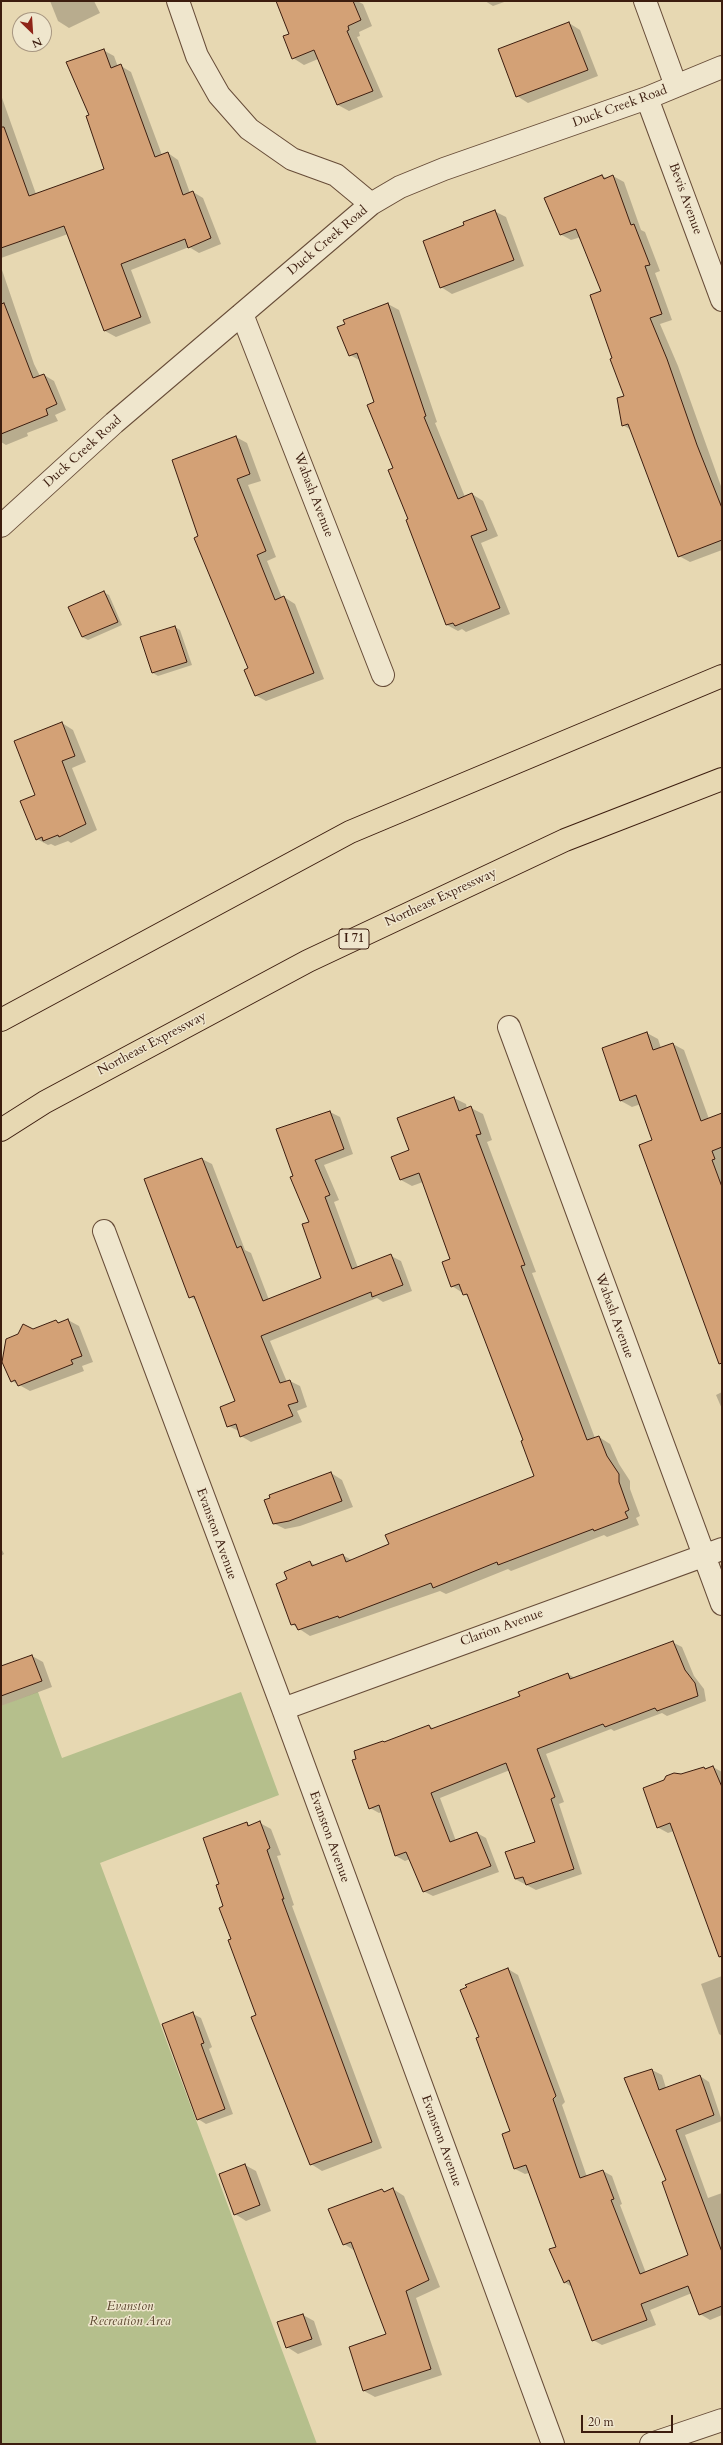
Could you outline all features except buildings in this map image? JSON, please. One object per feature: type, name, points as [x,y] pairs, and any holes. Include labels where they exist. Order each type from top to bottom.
[{"type":"highway","points":[[1,1020],[350,832],[722,676]]},
{"type":"highway","name":"Northeast Expressway","points":[[1,1130],[45,1102],[308,960],[565,840],[722,779]]},
{"type":"street","points":[[178,1],[198,56],[219,95],[249,129],[292,159],[336,175],[371,204]]},
{"type":"street","points":[[645,1],[676,86]]},
{"type":"street","name":"Duck Creek Road","points":[[1,526],[114,424],[371,204],[400,187],[647,98],[722,67]]},
{"type":"street","name":"Bevis Avenue","points":[[647,98],[722,300]]},
{"type":"street","name":"Wabash Avenue","points":[[242,314],[383,675]]},
{"type":"street","name":"Wabash Avenue","points":[[509,1027],[713,1552],[722,1604]]},
{"type":"street","name":"Evanston Avenue","points":[[104,1231],[283,1709],[553,2444]]},
{"type":"street","name":"Clarion Avenue","points":[[283,1709],[713,1552]]},
{"type":"street","points":[[651,2444],[722,2420]]},
{"type":"green space","name":"Evanston Recreation Area","points":[[38,1692],[62,1758],[241,1692],[279,1795],[100,1863],[317,2444],[1,2444],[1,1706]]}]
